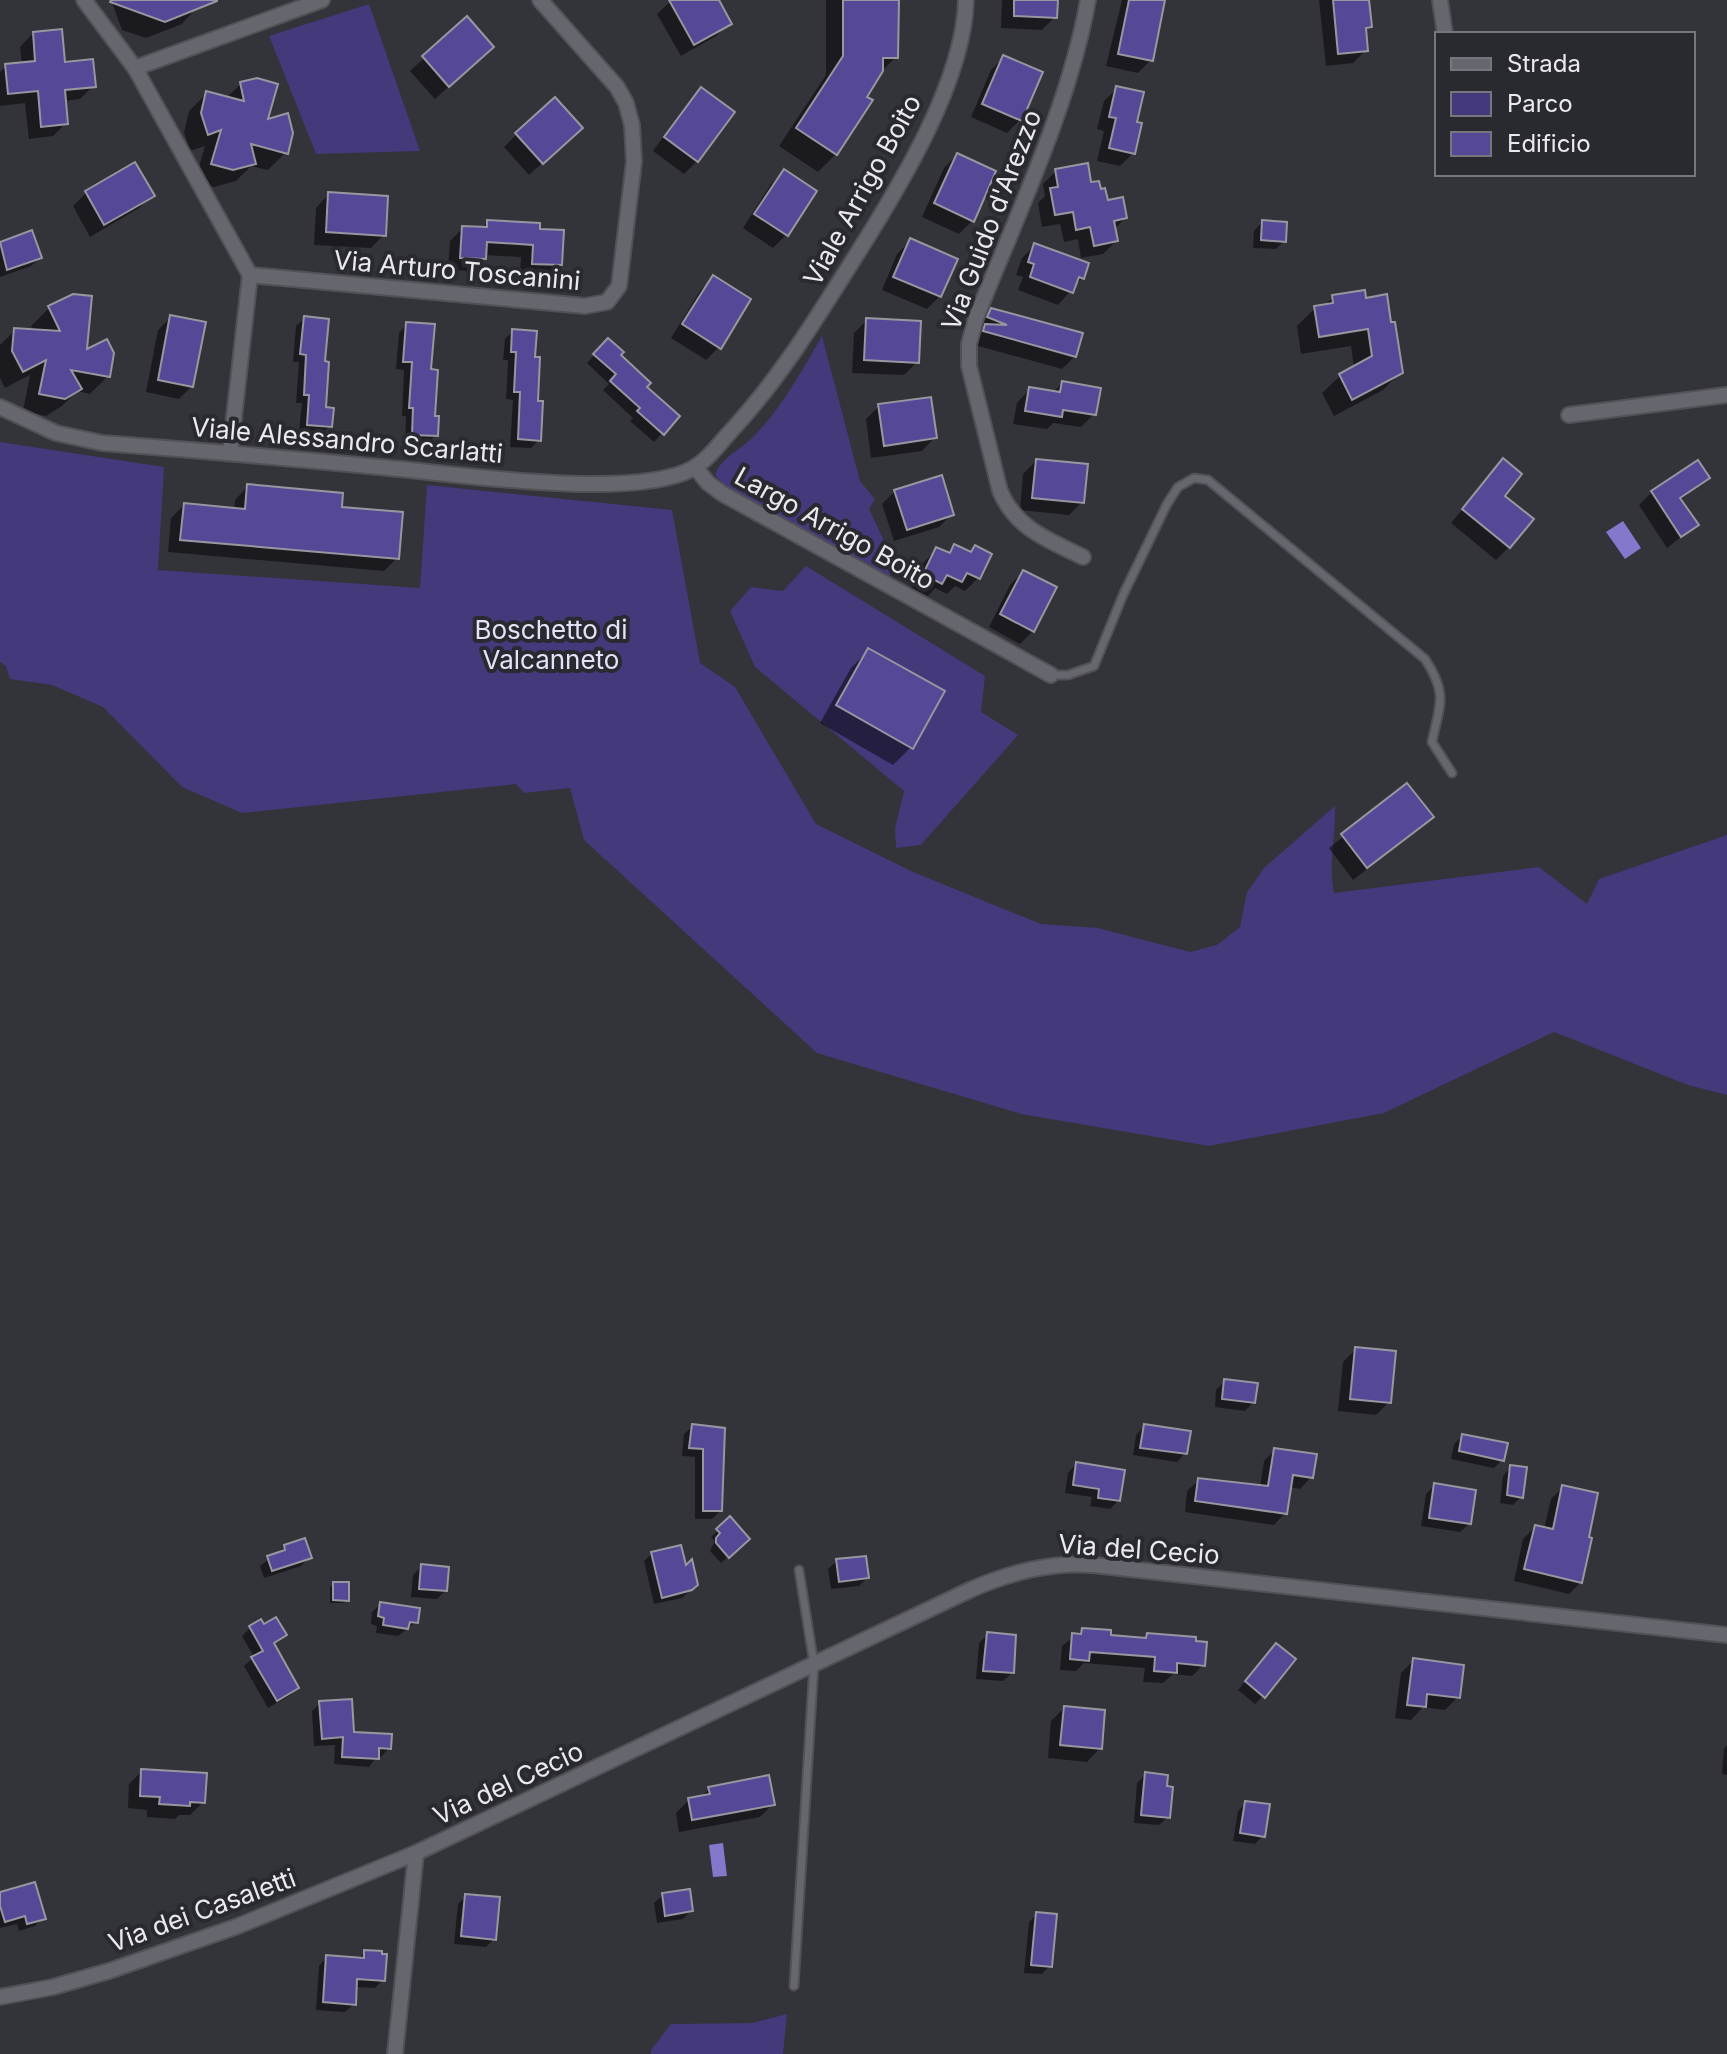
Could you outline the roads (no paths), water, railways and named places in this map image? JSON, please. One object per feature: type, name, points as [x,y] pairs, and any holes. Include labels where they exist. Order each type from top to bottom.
[{"type":"street","points":[[84,0],[135,68],[250,275],[230,453]]},
{"type":"street","points":[[135,68],[322,0]]},
{"type":"street","name":"Via Arturo Toscanini","points":[[250,275],[591,306],[610,300],[620,280],[634,162],[630,117],[617,87],[540,0]]},
{"type":"street","name":"Viale Arrigo Boito","points":[[822,310],[882,214],[932,117],[962,37],[966,0]]},
{"type":"street","name":"Via Guido d'Arezzo","points":[[1083,557],[1024,526],[1008,507],[1000,491],[972,382],[969,349],[976,318],[1065,93],[1088,0]]},
{"type":"street","points":[[1440,0],[1445,32]]},
{"type":"street","name":"Largo Arrigo Boito","points":[[822,310],[768,388],[695,467],[708,483],[723,494],[1051,675]]},
{"type":"street","points":[[1569,415],[1727,395]]},
{"type":"street","name":"Viale Alessandro Scarlatti","points":[[0,407],[38,426],[82,440],[563,482],[642,480],[677,475],[695,467]]},
{"type":"street","name":"Via del Cecio","points":[[416,1853],[982,1585],[1027,1570],[1065,1564],[1125,1569],[1727,1635]]},
{"type":"street","points":[[395,2054],[416,1853]]},
{"type":"street","name":"Via dei Casaletti","points":[[0,1997],[53,1987],[109,1971],[238,1926],[416,1853]]},
{"type":"lane","points":[[1051,675],[1068,675],[1094,666],[1123,595],[1167,504],[1178,487],[1194,478],[1208,480],[1425,659],[1437,676],[1442,693],[1432,742],[1452,773]]},
{"type":"lane","points":[[794,1986],[814,1664],[799,1570]]},
{"type":"park label","name":"Boschetto di Valcanneto","points":[[551,644]]}]
